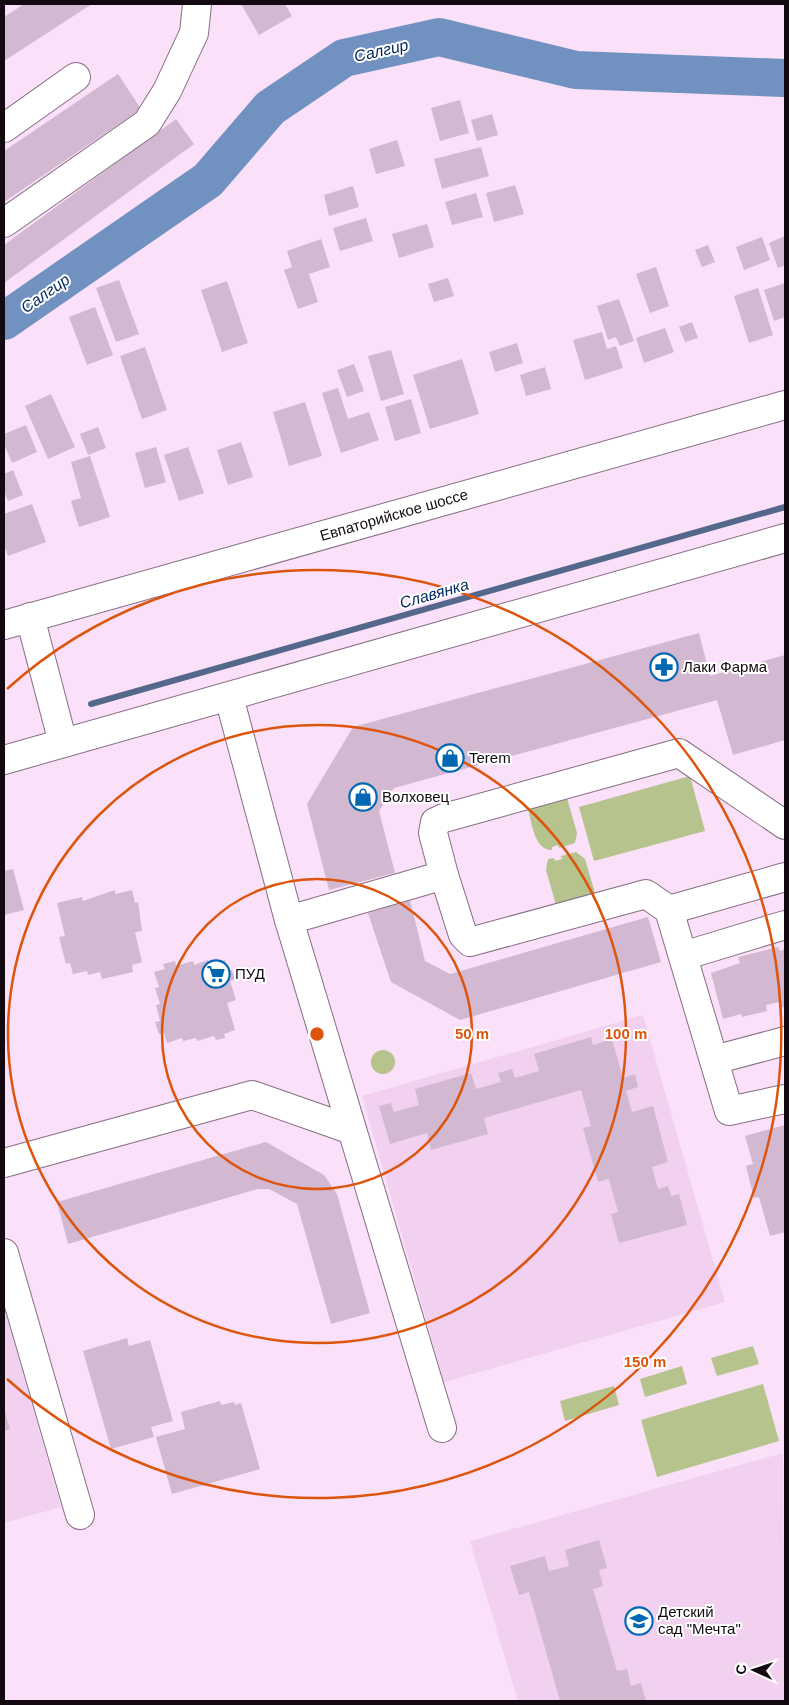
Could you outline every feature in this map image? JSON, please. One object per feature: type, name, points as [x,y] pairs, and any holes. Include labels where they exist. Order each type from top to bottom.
[{"type":"street","points":[[4,223],[147,123],[167,92],[194,33],[197,4]]},
{"type":"street","points":[[4,128],[76,77]]},
{"type":"street","name":"Евпаторийское шоссе","points":[[4,625],[785,405]]},
{"type":"street","points":[[4,760],[785,538]]},
{"type":"street","points":[[30,617],[63,743]]},
{"type":"street","points":[[229,696],[289,920],[442,1428]]},
{"type":"street","points":[[785,825],[679,753],[435,822],[433,833],[463,935],[470,942],[646,894],[669,910],[729,1111],[785,1099]]},
{"type":"street","points":[[289,920],[444,875]]},
{"type":"street","points":[[669,910],[785,878]]},
{"type":"street","points":[[683,956],[785,925]]},
{"type":"street","points":[[714,1060],[785,1041]]},
{"type":"street","points":[[4,1163],[252,1095],[352,1130]]},
{"type":"street","points":[[4,1253],[80,1515]]},
{"type":"shaded area","points":[[643,1015],[725,1302],[444,1382],[362,1096]]},
{"type":"shaded area","points":[[4,1306],[61,1507],[4,1523]]},
{"type":"shaded area","name":"Детский сад \"Мечта\"","points":[[783,1453],[785,1701],[518,1701],[470,1541]]},
{"type":"green space","points":[[690,776],[705,831],[594,861],[579,807]]},
{"type":"green space","points":[[567,798],[577,833],[575,843],[559,848],[558,845],[552,847],[552,850],[546,849],[541,846],[535,835],[528,809]]},
{"type":"green space","points":[[576,852],[585,859],[595,893],[556,905],[546,870],[548,859],[554,858],[555,861],[562,859],[561,856]]},
{"type":"green space","points":[[383,1050],[392,1053],[395,1062],[392,1071],[383,1074],[374,1071],[371,1062],[374,1053]]},
{"type":"green space","points":[[753,1346],[759,1364],[717,1376],[711,1358]]},
{"type":"green space","points":[[682,1366],[687,1384],[645,1397],[640,1379]]},
{"type":"green space","points":[[763,1384],[779,1441],[657,1477],[641,1420]]},
{"type":"green space","points":[[614,1386],[619,1405],[565,1421],[560,1401]]},
{"type":"building","points":[[24,4],[92,4],[4,61],[4,17]]},
{"type":"building","points":[[241,4],[285,4],[292,16],[259,35]]},
{"type":"building","points":[[118,74],[141,109],[4,202],[4,151]]},
{"type":"building","points":[[460,100],[469,133],[440,141],[431,108]]},
{"type":"building","points":[[492,114],[498,135],[477,141],[471,120]]},
{"type":"building","points":[[176,119],[194,144],[4,283],[4,245]]},
{"type":"building","points":[[397,140],[405,166],[376,174],[369,149]]},
{"type":"building","points":[[481,147],[489,176],[442,189],[434,159]]},
{"type":"building","points":[[515,185],[524,214],[494,222],[486,193]]},
{"type":"building","points":[[353,186],[359,207],[329,216],[324,195]]},
{"type":"building","points":[[476,193],[483,217],[452,225],[445,202]]},
{"type":"building","points":[[366,218],[373,241],[340,251],[333,228]]},
{"type":"building","points":[[427,224],[434,247],[399,258],[392,234]]},
{"type":"building","points":[[785,236],[785,265],[778,268],[769,243]]},
{"type":"building","points":[[762,237],[770,260],[744,270],[736,247]]},
{"type":"building","points":[[321,239],[330,267],[309,274],[318,302],[298,309],[284,270],[292,267],[287,251]]},
{"type":"building","points":[[708,245],[715,262],[702,267],[695,250]]},
{"type":"building","points":[[656,267],[669,306],[650,313],[636,274]]},
{"type":"building","points":[[448,278],[454,296],[434,302],[428,284]]},
{"type":"building","points":[[119,280],[139,334],[116,342],[96,288]]},
{"type":"building","points":[[227,281],[248,343],[222,352],[201,290]]},
{"type":"building","points":[[785,283],[785,317],[774,321],[764,290]]},
{"type":"building","points":[[758,288],[773,335],[749,343],[734,296]]},
{"type":"building","points":[[619,299],[634,341],[620,346],[616,337],[608,340],[597,306]]},
{"type":"building","points":[[95,307],[113,355],[87,365],[69,317]]},
{"type":"building","points":[[692,322],[698,338],[685,342],[679,327]]},
{"type":"building","points":[[665,328],[674,352],[644,363],[636,338]]},
{"type":"building","points":[[602,332],[607,349],[616,346],[623,368],[585,380],[573,340]]},
{"type":"building","points":[[517,343],[523,363],[495,372],[489,352]]},
{"type":"building","points":[[145,347],[167,410],[142,419],[120,356]]},
{"type":"building","points":[[391,350],[404,394],[381,401],[368,356]]},
{"type":"building","points":[[462,359],[479,414],[430,429],[413,375]]},
{"type":"building","points":[[354,364],[364,391],[347,397],[337,370]]},
{"type":"building","points":[[545,367],[551,389],[526,396],[520,375]]},
{"type":"building","points":[[338,388],[348,419],[369,412],[379,440],[341,453],[322,393]]},
{"type":"building","points":[[51,394],[75,447],[48,459],[25,406]]},
{"type":"building","points":[[411,399],[421,433],[395,441],[385,407]]},
{"type":"building","points":[[305,402],[322,456],[289,466],[273,412]]},
{"type":"building","points":[[26,425],[37,452],[12,463],[4,444],[4,434]]},
{"type":"building","points":[[98,427],[106,448],[88,455],[80,434]]},
{"type":"building","points":[[241,442],[253,477],[228,485],[217,450]]},
{"type":"building","points":[[156,447],[166,482],[145,488],[135,453]]},
{"type":"building","points":[[188,447],[204,493],[179,501],[164,455]]},
{"type":"building","points":[[90,456],[110,517],[79,527],[71,501],[81,498],[71,462]]},
{"type":"building","points":[[13,470],[23,495],[8,501],[4,491],[4,474]]},
{"type":"building","points":[[32,504],[46,542],[8,556],[4,545],[4,514]]},
{"type":"building","points":[[699,633],[710,676],[785,655],[785,740],[733,755],[717,700],[394,788],[379,811],[395,873],[329,890],[307,804],[353,727]]},
{"type":"building","points":[[13,869],[24,910],[4,915],[4,871]]},
{"type":"building","points":[[115,890],[115,894],[132,890],[135,903],[138,902],[142,931],[135,932],[142,962],[132,965],[133,972],[102,979],[100,972],[88,975],[87,971],[73,974],[70,963],[66,964],[59,937],[65,936],[57,903],[82,897],[83,901]]},
{"type":"building","points":[[410,900],[425,961],[450,974],[648,917],[661,962],[460,1020],[391,982],[368,913]]},
{"type":"building","points":[[778,947],[780,951],[785,949],[785,1007],[780,1008],[779,1002],[766,1005],[767,1011],[742,1017],[741,1014],[723,1019],[711,973],[740,963],[738,957]]},
{"type":"building","points":[[208,960],[210,964],[225,960],[228,971],[232,970],[235,980],[230,981],[236,1000],[227,1003],[235,1030],[224,1034],[225,1038],[216,1040],[214,1036],[197,1041],[196,1038],[183,1041],[182,1038],[167,1043],[164,1033],[159,1034],[155,1022],[160,1021],[156,1005],[160,1004],[155,988],[159,987],[154,972],[165,969],[163,964],[175,961],[176,966],[193,961],[194,965]]},
{"type":"building","points":[[591,1037],[593,1045],[612,1039],[623,1078],[635,1074],[638,1087],[626,1091],[632,1112],[653,1106],[668,1162],[652,1167],[658,1189],[668,1186],[671,1196],[679,1194],[687,1225],[619,1243],[611,1214],[618,1212],[609,1179],[598,1182],[583,1128],[591,1126],[581,1090],[484,1118],[488,1134],[431,1150],[427,1133],[390,1144],[379,1106],[391,1103],[394,1112],[419,1105],[415,1089],[471,1073],[476,1089],[501,1082],[498,1073],[512,1069],[515,1078],[539,1071],[534,1054]]},
{"type":"building","points":[[785,1125],[785,1232],[770,1236],[759,1197],[754,1198],[746,1166],[753,1164],[745,1136]]},
{"type":"building","points":[[266,1142],[324,1175],[337,1194],[370,1313],[331,1324],[297,1204],[269,1189],[258,1189],[68,1244],[57,1202]]},
{"type":"building","points":[[127,1338],[129,1346],[150,1340],[173,1421],[151,1427],[154,1437],[111,1449],[83,1351]]},
{"type":"building","points":[[220,1401],[221,1405],[234,1402],[235,1405],[241,1403],[260,1469],[172,1494],[156,1437],[185,1429],[181,1412]]},
{"type":"building","points":[[4,1409],[10,1429],[4,1431]]},
{"type":"building","points":[[599,1540],[607,1568],[599,1570],[603,1586],[593,1589],[617,1671],[627,1669],[631,1686],[641,1683],[646,1701],[560,1701],[529,1592],[519,1595],[510,1566],[545,1556],[549,1571],[569,1566],[565,1550]]},
{"type":"waterway","name":"Салгир","points":[[4,321],[208,180],[270,108],[344,58],[439,37],[576,70],[785,78]]},
{"type":"waterway","name":"Славянка","points":[[91,704],[785,507]]},
{"type":"place","name":"Лаки Фарма","points":[[664,667]]},
{"type":"place","name":"Terem","points":[[450,758]]},
{"type":"place","name":"Волховец","points":[[363,797]]},
{"type":"place","name":"ПУД","points":[[216,974]]},
{"type":"place","name":"Детский сад \"Мечта\"","points":[[639,1621]]}]
